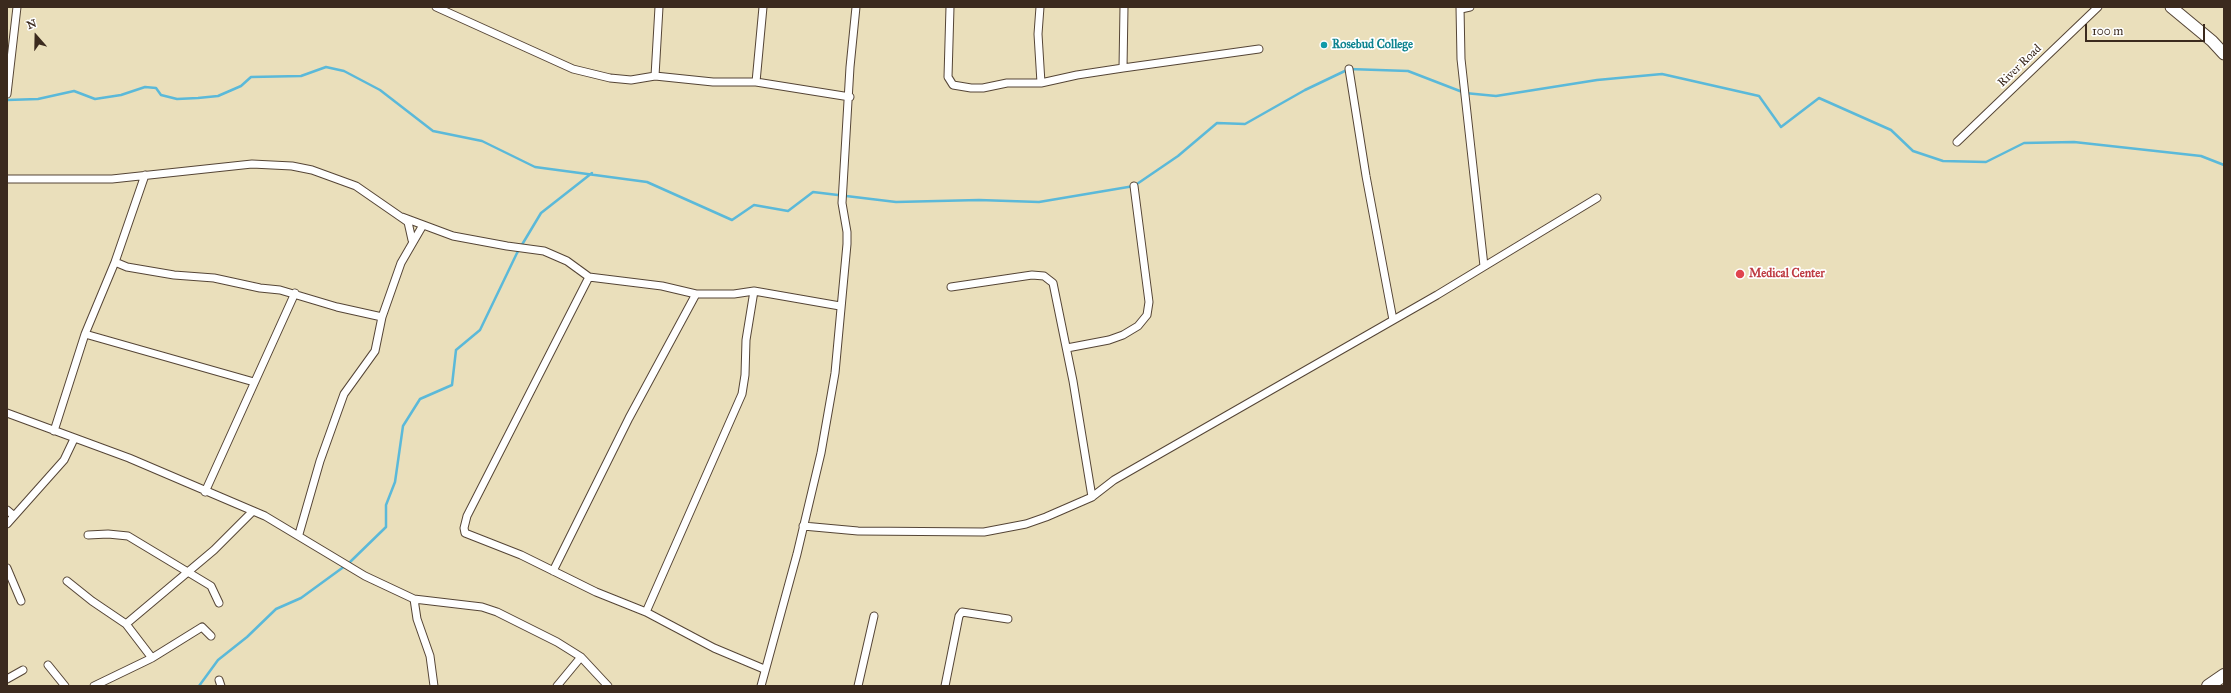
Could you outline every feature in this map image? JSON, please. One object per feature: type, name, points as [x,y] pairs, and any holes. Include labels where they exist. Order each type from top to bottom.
[{"type":"main road","points":[[2208,686],[2224,675]]},
{"type":"street","points":[[7,94],[17,7]]},
{"type":"street","points":[[436,7],[574,69],[610,78],[631,80],[655,76],[713,82],[756,82],[850,97]]},
{"type":"street","points":[[655,76],[659,7]]},
{"type":"street","points":[[756,82],[763,7]]},
{"type":"street","points":[[760,686],[804,526],[821,454],[835,373],[847,232],[842,203],[850,97],[850,67],[856,7]]},
{"type":"street","points":[[950,7],[947,70],[950,81],[953,85],[983,88],[1007,83],[1041,83],[1077,75],[1259,49]]},
{"type":"street","points":[[1040,7],[1038,34],[1041,83]]},
{"type":"street","points":[[1123,68],[1124,7]]},
{"type":"street","points":[[1470,7],[1461,8],[1461,60],[1484,266]]},
{"type":"street","name":"River Road","points":[[1957,142],[2098,7]]},
{"type":"street","points":[[2171,7],[2212,41],[2224,54]]},
{"type":"street","points":[[1349,69],[1366,176],[1393,320]]},
{"type":"street","points":[[7,179],[100,180],[252,164],[292,166],[312,170],[356,186],[408,222],[412,240]]},
{"type":"street","points":[[54,431],[85,334],[115,262],[145,175]]},
{"type":"street","points":[[1067,348],[1109,340],[1123,335],[1138,326],[1147,315],[1149,302],[1134,186]]},
{"type":"street","points":[[804,526],[866,531],[984,532],[1026,524],[1092,498],[1114,480],[1393,320],[1597,198]]},
{"type":"street","points":[[402,218],[453,236],[544,251],[561,258],[588,277],[662,286],[696,294],[734,294],[754,291],[840,306]]},
{"type":"street","points":[[298,534],[320,461],[344,394],[375,351],[382,317],[401,263],[412,240],[422,225]]},
{"type":"street","points":[[115,262],[134,268],[214,278],[280,290],[337,307],[382,317]]},
{"type":"street","points":[[950,287],[1032,275],[1044,276],[1049,279],[1055,289],[1067,348],[1092,498]]},
{"type":"street","points":[[588,277],[467,516],[464,528],[465,533],[520,555],[596,592],[646,612],[714,648],[764,669]]},
{"type":"street","points":[[646,612],[742,394],[745,375],[746,340],[754,291]]},
{"type":"street","points":[[205,492],[293,293]]},
{"type":"street","points":[[553,571],[630,418],[696,294]]},
{"type":"street","points":[[85,334],[254,382]]},
{"type":"street","points":[[7,413],[74,440],[129,458],[205,492],[253,511],[298,534],[352,568],[414,599],[482,607],[557,642],[581,657],[608,686]]},
{"type":"street","points":[[7,524],[13,515],[64,460],[74,440]]},
{"type":"street","points":[[7,510],[13,515]]},
{"type":"street","points":[[126,624],[214,550],[253,511]]},
{"type":"street","points":[[88,535],[108,534],[128,536],[168,559],[186,573],[211,586],[219,602]]},
{"type":"street","points":[[7,568],[9,583],[21,601]]},
{"type":"street","points":[[67,581],[92,601],[126,624],[152,658]]},
{"type":"street","points":[[414,599],[417,620],[430,656],[434,686]]},
{"type":"street","points":[[945,686],[959,616],[962,612],[1008,619]]},
{"type":"street","points":[[858,686],[874,616]]},
{"type":"street","points":[[94,686],[152,658],[202,627],[211,636]]},
{"type":"street","points":[[557,686],[581,657]]},
{"type":"street","points":[[48,665],[65,686]]},
{"type":"street","points":[[7,680],[23,670]]},
{"type":"waterway","points":[[7,100],[38,99],[74,91],[95,99],[121,95],[145,87],[156,88],[161,95],[177,99],[218,96],[241,86],[251,77],[301,76],[326,67],[344,71],[380,90],[433,131],[482,141],[535,167],[647,182],[732,220],[754,205],[788,211],[813,192],[896,202],[979,200],[1039,202],[1134,186],[1178,156],[1217,123],[1245,124],[1305,90],[1349,69],[1408,71],[1465,93],[1496,96],[1597,80],[1662,74],[1759,96],[1781,127],[1819,98],[1891,130],[1913,151],[1943,161],[1986,162],[2024,143],[2074,142],[2201,156],[2224,165]]},
{"type":"waterway","points":[[199,686],[218,660],[247,637],[276,609],[301,598],[349,563],[386,527],[386,505],[395,482],[403,426],[420,399],[452,385],[456,350],[480,330],[517,253],[541,213],[592,173]]},
{"type":"place","name":"Rosebud College","points":[[1324,45]]},
{"type":"place","name":"Medical Center","points":[[1740,274]]}]
